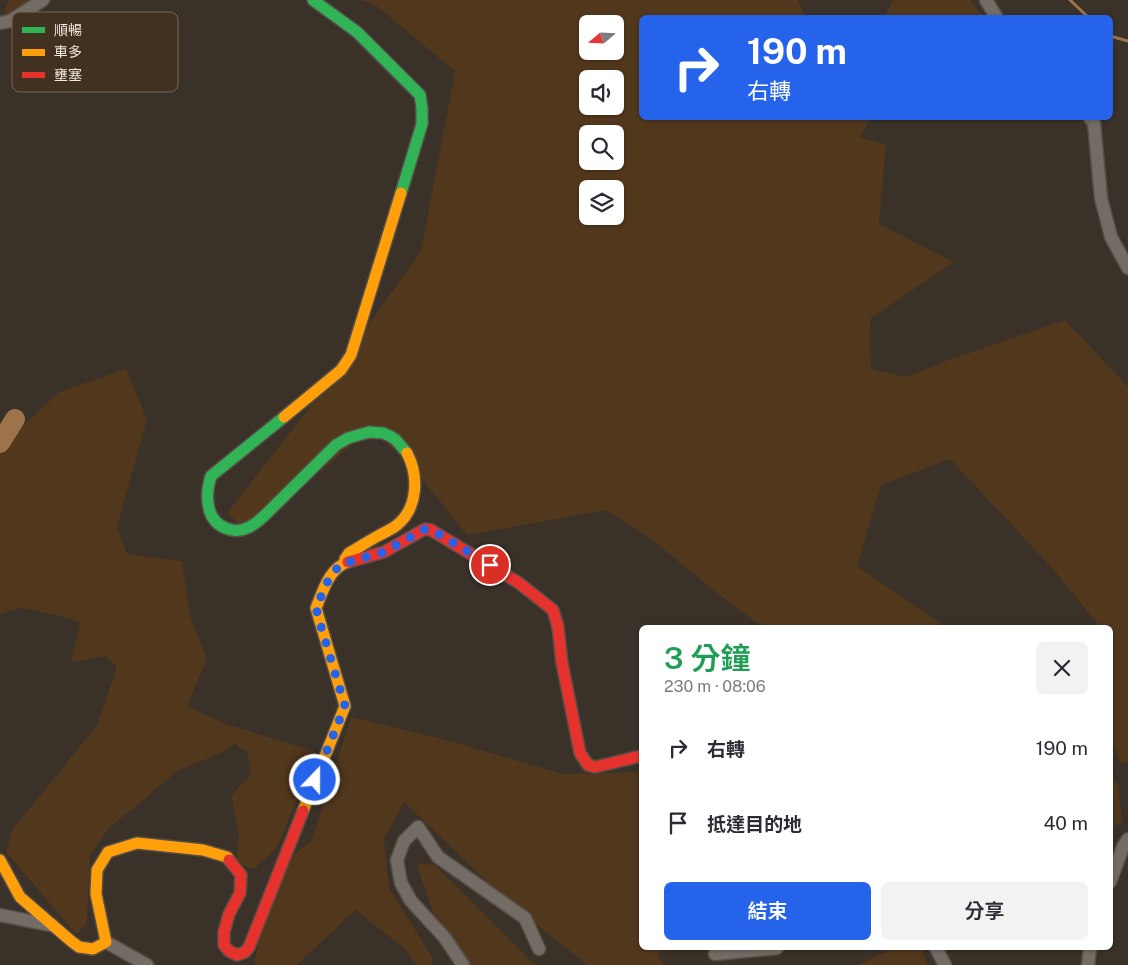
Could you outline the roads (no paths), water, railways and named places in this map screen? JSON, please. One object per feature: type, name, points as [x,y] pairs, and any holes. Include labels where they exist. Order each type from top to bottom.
[{"type":"street","points":[[24,12],[43,0]]},
{"type":"street","points":[[147,965],[106,942],[96,894],[97,870],[108,852],[136,843],[203,850],[227,857],[241,875],[240,893],[229,914],[224,932],[224,944],[229,952],[237,955],[245,952],[249,947],[345,706],[316,608],[331,574],[342,564],[349,553],[398,524],[408,511],[414,496],[416,483],[413,465],[399,443],[390,436],[362,432],[347,437],[336,445],[252,526],[242,530],[231,530],[221,527],[213,520],[210,510],[207,494],[211,476],[341,370],[351,355],[422,124],[420,96],[356,32],[312,0]]},
{"type":"street","points":[[986,0],[996,15]]},
{"type":"street","points":[[0,24],[12,20]]},
{"type":"street","points":[[1092,120],[1094,123],[1101,198],[1111,237],[1128,268]]},
{"type":"street","points":[[342,564],[384,552],[425,529],[432,530],[520,583],[553,610],[558,627],[562,663],[580,754],[588,765],[595,768],[639,757]]},
{"type":"street","points":[[463,965],[445,938],[411,900],[402,883],[397,860],[404,841],[418,827],[438,857],[525,918],[539,949]]},
{"type":"street","points":[[1113,874],[1123,846],[1128,839]]},
{"type":"street","points":[[0,860],[20,897],[79,947],[93,949],[106,942]]},
{"type":"street","points":[[0,915],[52,925]]},
{"type":"street","points":[[715,954],[756,950]]},
{"type":"street","points":[[937,950],[945,965]]},
{"type":"street","points":[[1088,965],[1090,950]]},
{"type":"waterway","points":[[1070,0],[1086,15]]},
{"type":"waterway","points":[[1113,37],[1128,41]]},
{"type":"waterway","points":[[0,443],[15,419]]}]
